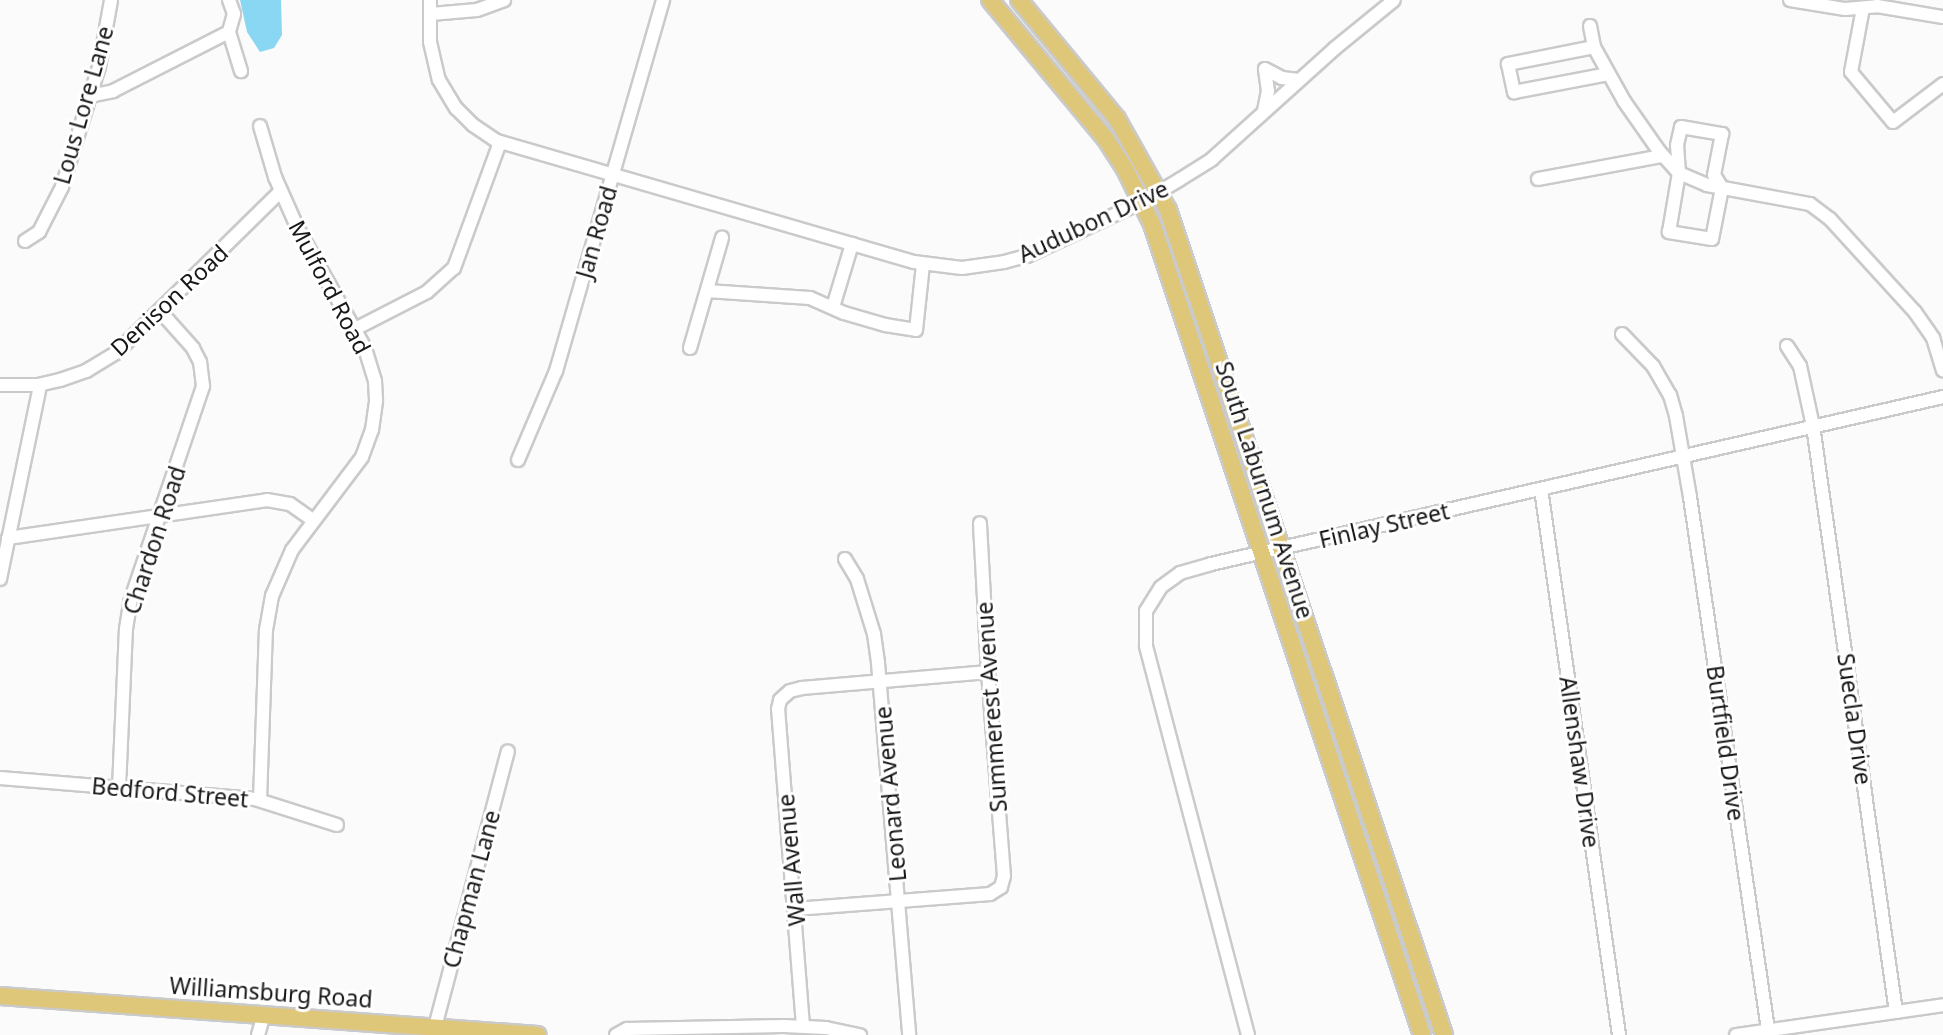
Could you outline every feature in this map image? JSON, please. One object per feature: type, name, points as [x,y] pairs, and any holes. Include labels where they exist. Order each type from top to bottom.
[{"type":"main road","name":"South Laburnum Avenue","points":[[990,0],[1095,124],[1121,162],[1142,202],[1263,552],[1422,1035]]},
{"type":"main road","name":"South Laburnum Avenue","points":[[1019,0],[1117,119],[1158,191],[1178,235],[1444,1035]]},
{"type":"main road","name":"Williamsburg Road","points":[[0,996],[538,1035]]},
{"type":"street","name":"Lous Lore Lane","points":[[25,241],[38,232],[62,187],[99,67],[111,0]]},
{"type":"street","points":[[229,0],[234,14],[229,32],[241,71]]},
{"type":"street","name":"Audubon Drive","points":[[430,0],[433,62],[446,94],[473,125],[500,142],[923,264],[962,268],[1004,262],[1045,248],[1142,202],[1212,159],[1299,80],[1394,0]]},
{"type":"street","points":[[431,14],[477,10],[504,0]]},
{"type":"street","name":"Jan Road","points":[[519,460],[556,371],[663,0]]},
{"type":"street","points":[[1790,0],[1844,9],[1877,6],[1943,17]]},
{"type":"street","points":[[1863,8],[1851,72],[1893,122],[1943,84]]},
{"type":"street","points":[[1590,26],[1594,47],[1608,74],[1662,156],[1679,173],[1722,188],[1810,204],[1830,219],[1921,320],[1933,338],[1943,370]]},
{"type":"street","points":[[90,96],[113,91],[229,32]]},
{"type":"street","points":[[1594,47],[1508,64],[1514,92],[1608,74]]},
{"type":"street","points":[[1264,111],[1268,92],[1265,69],[1282,78],[1299,80]]},
{"type":"street","name":"Mulford Road","points":[[260,126],[281,191],[365,348],[375,381],[372,430],[354,470],[313,520],[283,566],[268,611],[260,800]]},
{"type":"street","points":[[1681,127],[1722,134],[1714,174],[1722,188],[1712,239],[1669,232],[1679,173],[1677,145],[1681,127]]},
{"type":"street","points":[[355,329],[427,292],[454,268],[500,142]]},
{"type":"street","points":[[1538,179],[1662,156]]},
{"type":"street","name":"Denison Road","points":[[0,385],[40,384],[86,371],[103,361],[160,311],[281,191]]},
{"type":"street","points":[[690,348],[722,238]]},
{"type":"street","points":[[833,307],[852,244]]},
{"type":"street","points":[[707,290],[810,298],[885,326],[916,330],[923,264]]},
{"type":"street","name":"Chardon Road","points":[[120,788],[126,629],[137,579],[203,386],[200,362],[193,348],[160,311]]},
{"type":"street","name":"Burtfield Drive","points":[[1622,334],[1653,366],[1670,395],[1683,456],[1768,1030]]},
{"type":"street","name":"Suecla Drive","points":[[1787,346],[1800,366],[1813,426],[1896,1012]]},
{"type":"street","points":[[0,579],[40,384]]},
{"type":"street","name":"Finlay Street","points":[[1248,1035],[1146,645],[1144,621],[1151,598],[1174,576],[1263,552],[1943,397]]},
{"type":"street","name":"Allenshaw Drive","points":[[1541,489],[1619,1035]]},
{"type":"street","points":[[8,538],[274,500],[290,504],[313,520]]},
{"type":"street","name":"Summerest Avenue","points":[[900,901],[990,894],[999,889],[1004,876],[988,672],[980,523]]},
{"type":"street","name":"Leonard Avenue","points":[[845,559],[858,579],[870,623],[880,682],[909,1035]]},
{"type":"street","points":[[880,682],[988,672]]},
{"type":"street","name":"Wall Avenue","points":[[803,1026],[778,709],[783,696],[802,688],[880,682]]},
{"type":"street","name":"Chapman Lane","points":[[435,1027],[508,751]]},
{"type":"street","name":"Bedford Street","points":[[0,778],[260,800],[337,825]]},
{"type":"street","points":[[795,909],[900,901]]},
{"type":"street","points":[[1736,1035],[1943,1005]]},
{"type":"street","points":[[258,1035],[264,1014]]},
{"type":"street","points":[[616,1035],[627,1029],[803,1026],[860,1035]]},
{"type":"water","points":[[240,0],[281,0],[282,35],[274,48],[260,52],[247,32]]}]
